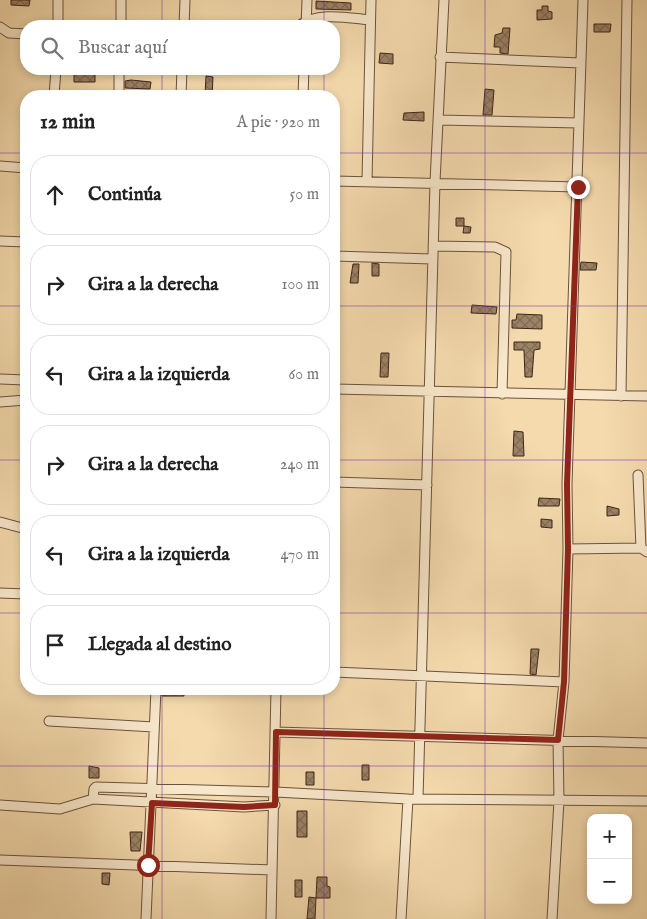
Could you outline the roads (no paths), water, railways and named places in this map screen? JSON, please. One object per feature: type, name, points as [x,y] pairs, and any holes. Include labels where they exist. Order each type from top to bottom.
[{"type":"street","points":[[58,0],[58,20]]},
{"type":"street","points":[[120,20],[121,0]]},
{"type":"street","points":[[184,20],[185,0]]},
{"type":"street","points":[[304,20],[307,0]]},
{"type":"street","points":[[367,181],[371,0]]},
{"type":"street","points":[[418,799],[432,259],[444,0]]},
{"type":"street","points":[[552,919],[559,800],[558,740],[564,682],[568,549],[567,484],[583,0]]},
{"type":"street","points":[[621,396],[627,0]]},
{"type":"street","points":[[320,20],[332,17],[370,20]]},
{"type":"street","points":[[0,27],[9,33],[20,34]]},
{"type":"street","points":[[440,57],[581,63]]},
{"type":"street","points":[[54,90],[56,75]]},
{"type":"street","points":[[119,75],[119,90]]},
{"type":"street","points":[[180,90],[182,75]]},
{"type":"street","points":[[302,90],[304,75]]},
{"type":"street","points":[[438,120],[579,123]]},
{"type":"street","points":[[0,166],[20,168]]},
{"type":"street","points":[[340,180],[578,187]]},
{"type":"street","points":[[0,241],[20,242]]},
{"type":"street","points":[[433,246],[495,247],[506,252],[502,394]]},
{"type":"street","points":[[340,256],[432,259]]},
{"type":"street","points":[[0,379],[20,380]]},
{"type":"street","points":[[340,389],[429,393],[647,396]]},
{"type":"street","points":[[0,402],[20,400]]},
{"type":"street","points":[[568,549],[644,550],[638,475]]},
{"type":"street","points":[[340,482],[427,485]]},
{"type":"street","points":[[0,522],[20,527]]},
{"type":"street","points":[[0,593],[20,594]]},
{"type":"street","points":[[340,672],[564,682]]},
{"type":"street","points":[[146,919],[156,695]]},
{"type":"street","points":[[271,919],[276,695]]},
{"type":"street","points":[[49,721],[154,728]]},
{"type":"street","points":[[276,732],[647,743]]},
{"type":"street","points":[[93,799],[96,787],[275,792],[408,799],[647,801]]},
{"type":"street","points":[[0,806],[60,809],[93,799],[244,807],[275,805]]},
{"type":"street","points":[[402,919],[408,799]]},
{"type":"street","points":[[0,860],[272,870]]}]
